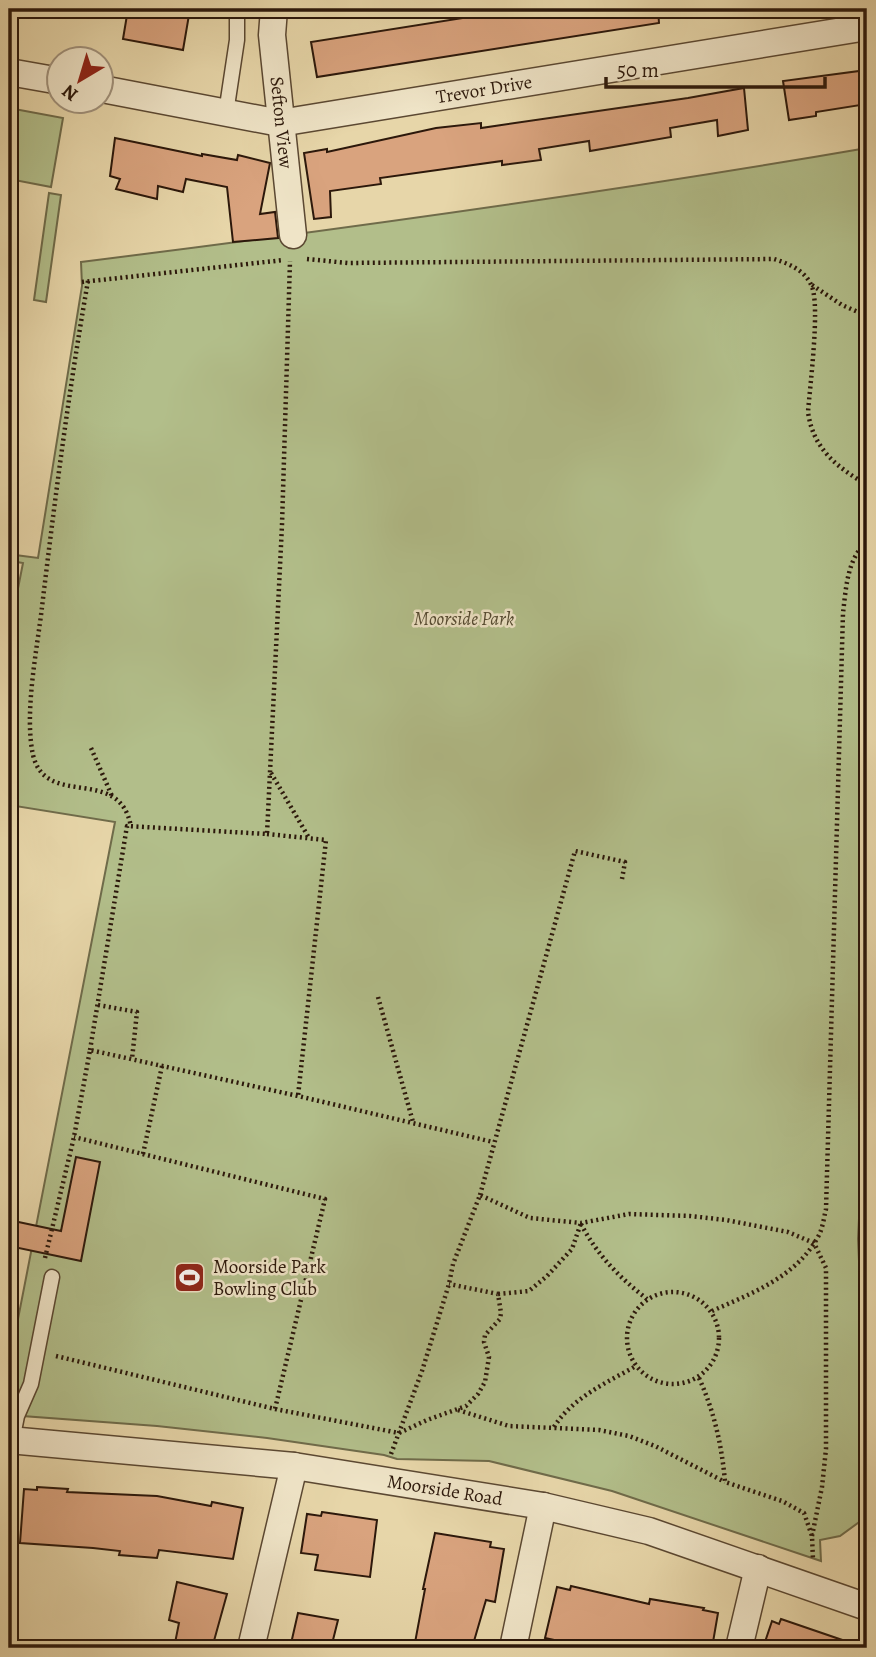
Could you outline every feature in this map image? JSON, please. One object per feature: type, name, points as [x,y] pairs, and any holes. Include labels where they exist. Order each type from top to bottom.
[{"type":"street","name":"Sefton View","points":[[274,9],[272,35],[291,247]]},
{"type":"street","name":"Trevor Drive","points":[[116,92],[280,123],[867,27]]},
{"type":"street","points":[[9,72],[46,79]]},
{"type":"street","name":"Moorside Road","points":[[10,1440],[293,1466],[543,1506],[649,1531],[867,1606]]},
{"type":"street","points":[[251,1648],[293,1466]]},
{"type":"street","points":[[513,1648],[543,1506]]},
{"type":"street","points":[[739,1648],[758,1568]]},
{"type":"lane","points":[[226,113],[236,53],[237,9]]},
{"type":"lane","points":[[10,1440],[31,1384],[52,1277]]},
{"type":"path","points":[[267,834],[282,525],[291,247]]},
{"type":"path","points":[[113,797],[88,787],[65,787],[47,776],[34,757],[30,734],[34,674],[62,442],[85,281],[291,247],[305,259],[348,263],[774,259],[790,264],[804,274],[811,284],[842,305],[867,316]]},
{"type":"path","points":[[811,284],[815,303],[808,412],[810,426],[826,455],[867,485]]},
{"type":"path","points":[[712,1311],[767,1286],[791,1270],[820,1233],[826,1209],[843,612],[847,578],[860,548],[867,542]]},
{"type":"path","points":[[91,748],[113,797],[127,811],[131,827]]},
{"type":"path","points":[[270,772],[310,838]]},
{"type":"path","points":[[52,1277],[41,1271],[74,1138],[127,826],[326,840],[298,1096]]},
{"type":"path","points":[[388,1464],[422,1371],[453,1264],[480,1195],[575,851],[625,862],[622,880]]},
{"type":"path","points":[[378,997],[413,1123]]},
{"type":"path","points":[[98,1005],[138,1012],[132,1059]]},
{"type":"path","points":[[90,1050],[493,1142]]},
{"type":"path","points":[[143,1154],[162,1066]]},
{"type":"path","points":[[74,1138],[325,1199],[275,1409]]},
{"type":"path","points":[[480,1195],[530,1219],[581,1223],[629,1214],[690,1216],[788,1232],[814,1243],[826,1268],[827,1382],[825,1461],[812,1536],[813,1564]]},
{"type":"path","points":[[449,1284],[498,1294],[529,1291],[572,1249],[581,1223]]},
{"type":"path","points":[[581,1223],[592,1244],[607,1263],[647,1300]]},
{"type":"path","points":[[666,1292],[682,1292],[704,1303],[712,1311],[719,1328],[720,1345],[714,1361],[699,1378],[671,1385],[652,1380],[635,1366],[627,1342],[628,1326],[635,1312],[647,1300],[666,1292]]},
{"type":"path","points":[[38,1351],[275,1409],[399,1433],[467,1406],[478,1394],[485,1382],[489,1357],[484,1342],[485,1335],[500,1319],[498,1294]]},
{"type":"path","points":[[554,1427],[564,1412],[635,1366]]},
{"type":"path","points":[[699,1378],[709,1400],[723,1455],[725,1482]]},
{"type":"path","points":[[458,1410],[509,1426],[599,1430],[629,1436],[655,1446],[725,1482],[782,1502],[804,1513],[812,1536]]},
{"type":"green space","points":[[9,108],[63,118],[51,187],[9,179]]},
{"type":"green space","name":"Moorside Park","points":[[867,148],[866,1076],[858,1239],[864,1369],[862,1520],[840,1536],[820,1540],[821,1561],[612,1491],[489,1461],[397,1459],[267,1438],[157,1426],[9,1415],[9,1365],[115,822],[9,805],[9,634],[23,563],[17,562],[15,555],[38,558],[82,286],[81,262],[475,210]]},
{"type":"green space","points":[[49,193],[61,195],[46,302],[34,300]]},
{"type":"building","points":[[128,9],[190,9],[183,50],[123,39]]},
{"type":"building","points":[[520,9],[658,9],[659,23],[317,77],[311,42]]},
{"type":"building","points":[[867,70],[867,104],[816,112],[816,116],[789,120],[783,81]]},
{"type":"building","points":[[744,88],[748,130],[718,136],[717,120],[670,128],[671,137],[590,151],[589,141],[539,149],[541,160],[502,165],[502,161],[380,178],[381,184],[330,191],[331,217],[314,219],[304,153],[327,149],[327,152],[436,128],[481,123],[481,128]]},
{"type":"building","points":[[115,138],[202,156],[237,160],[238,155],[270,163],[260,214],[275,212],[278,238],[233,242],[227,187],[186,179],[183,192],[158,186],[157,199],[116,189],[120,179],[110,176]]},
{"type":"building","points":[[76,1157],[100,1162],[81,1261],[9,1246],[9,1220],[61,1231]]},
{"type":"building","points":[[37,1487],[68,1489],[67,1492],[157,1496],[211,1506],[212,1502],[243,1508],[233,1559],[159,1550],[157,1558],[119,1555],[120,1551],[93,1548],[20,1543],[24,1489],[37,1490]]},
{"type":"building","points":[[322,1512],[377,1520],[370,1577],[315,1570],[318,1555],[301,1553],[307,1514],[321,1516]]},
{"type":"building","points":[[435,1533],[491,1542],[490,1547],[504,1549],[495,1602],[486,1600],[472,1648],[414,1648]]},
{"type":"building","points":[[177,1582],[227,1594],[212,1648],[174,1648],[179,1623],[169,1620]]},
{"type":"building","points":[[571,1586],[649,1604],[650,1599],[718,1613],[712,1648],[681,1648],[655,1643],[654,1648],[591,1648],[545,1638],[557,1587],[570,1590]]},
{"type":"building","points":[[298,1613],[338,1620],[331,1648],[290,1648]]},
{"type":"building","points":[[781,1619],[854,1644],[853,1648],[763,1648],[772,1621],[779,1624]]},
{"type":"place","name":"Moorside Park Bowling Club","points":[[190,1278]]}]
